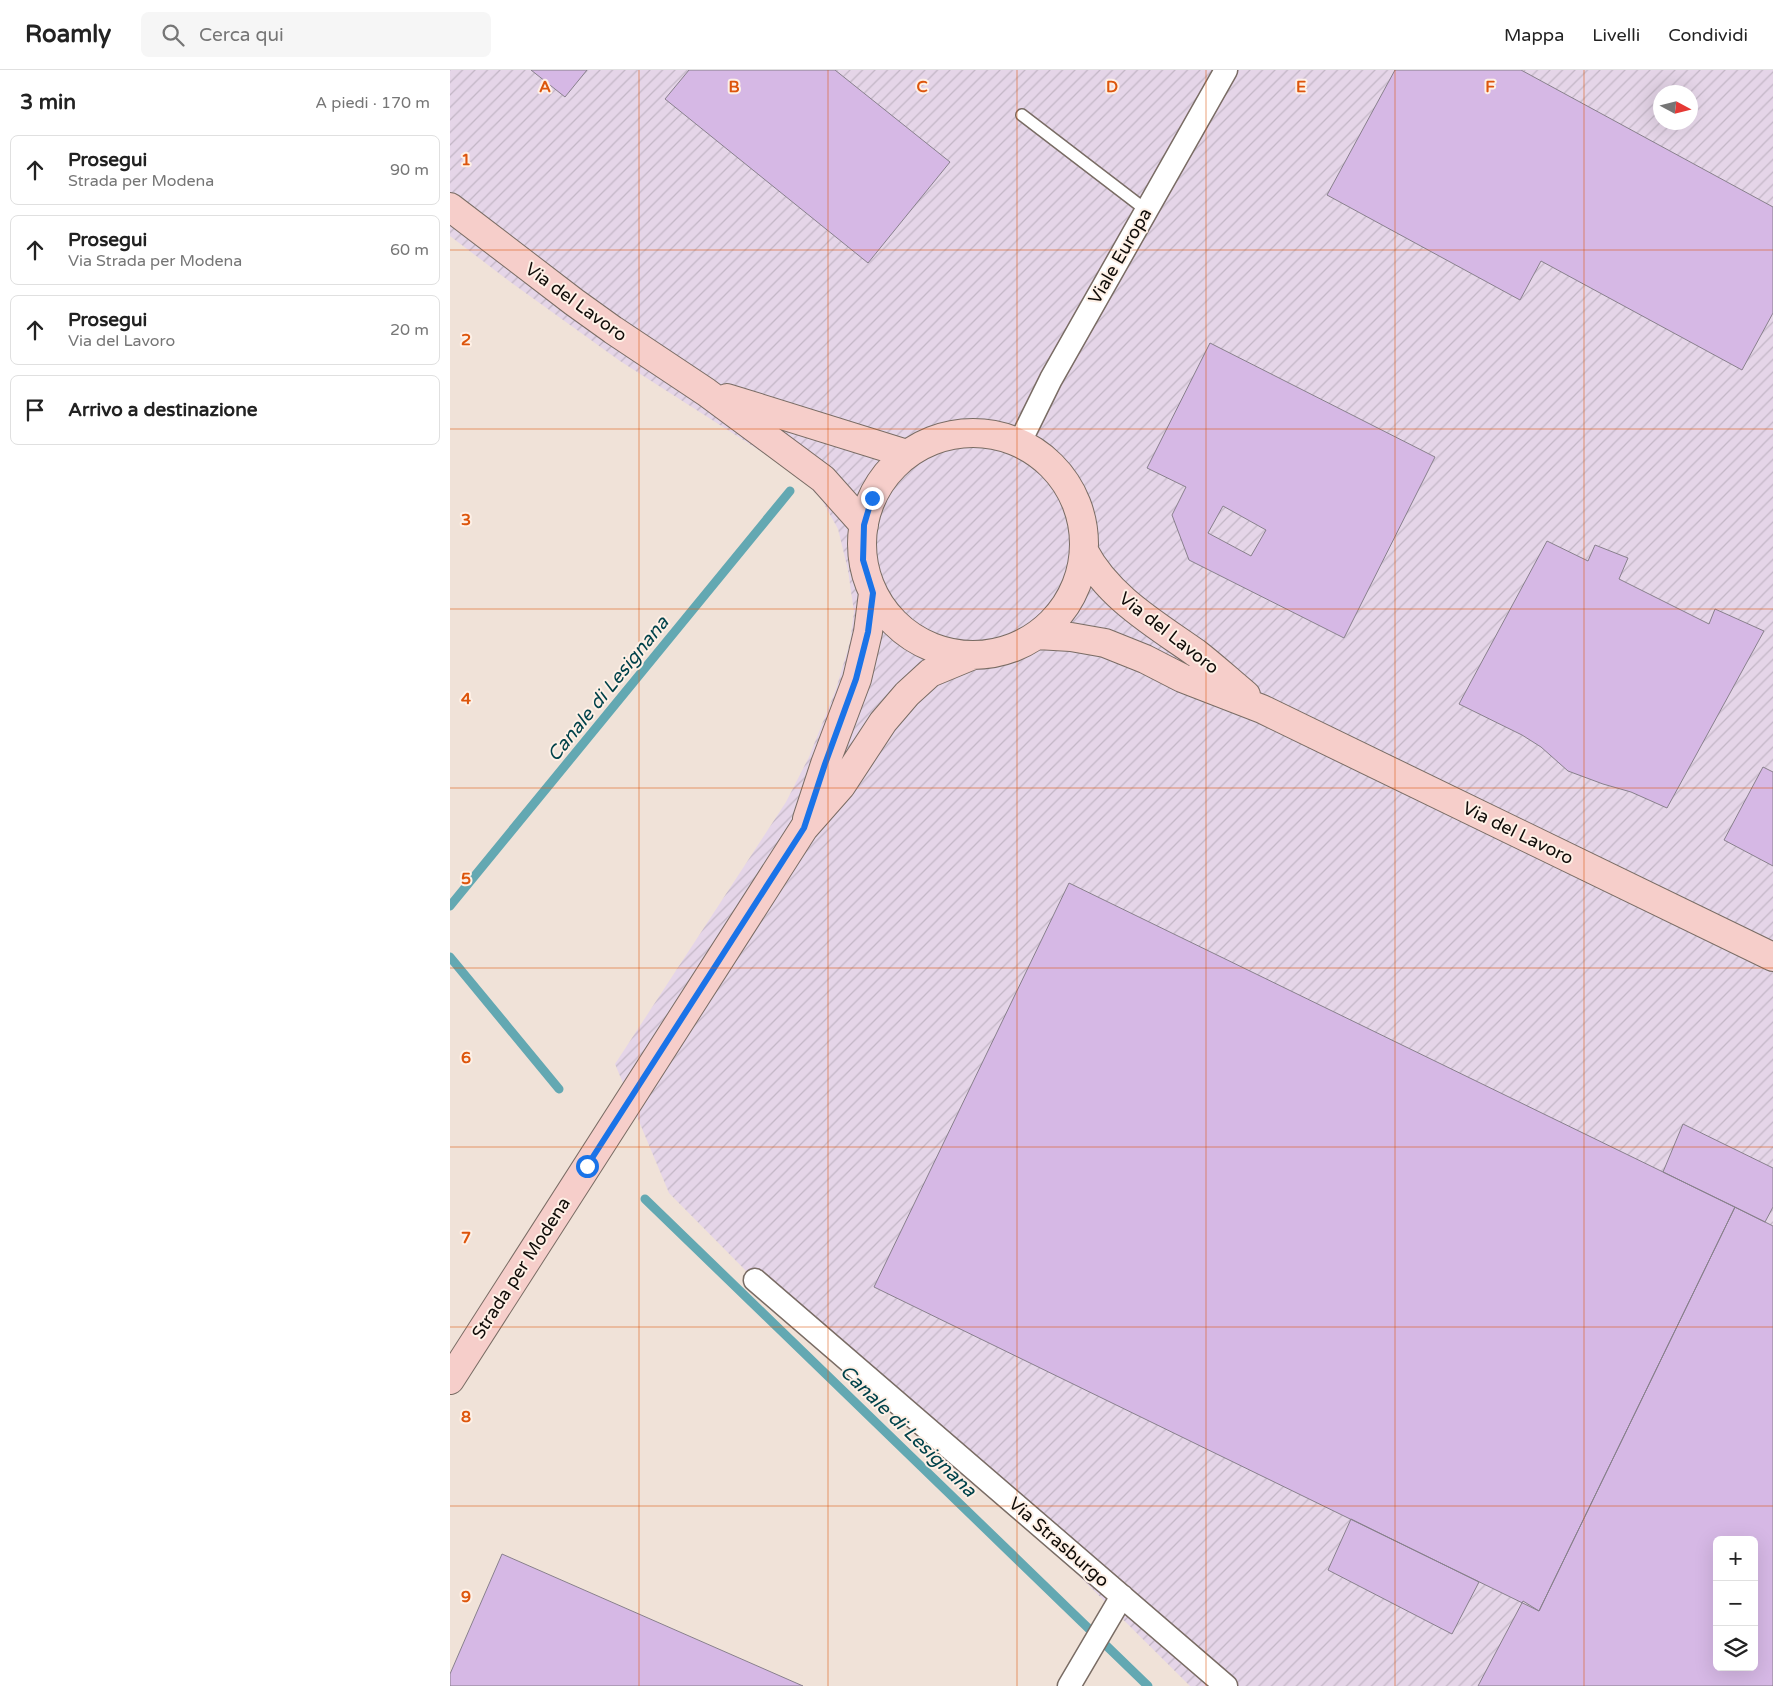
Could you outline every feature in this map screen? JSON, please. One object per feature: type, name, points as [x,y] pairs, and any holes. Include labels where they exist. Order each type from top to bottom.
[{"type":"main road","name":"Via del Lavoro","points":[[450,207],[491,240],[613,330],[706,392],[823,479],[864,525]]},
{"type":"main road","name":"Via del Lavoro","points":[[706,392],[908,454]]},
{"type":"main road","name":"Via del Lavoro","points":[[962,434],[992,435],[1020,444],[1042,457],[1061,477],[1074,499],[1082,525],[1084,551],[1079,576],[1070,598],[1056,619],[1038,635],[1006,651],[970,656],[940,651],[913,638],[890,619],[873,593],[863,560],[864,525],[872,498],[887,474],[908,454],[934,440],[962,434]]},
{"type":"main road","name":"Via del Lavoro","points":[[1084,551],[1092,567],[1104,582],[1148,619],[1198,654],[1262,709]]},
{"type":"main road","points":[[804,828],[856,679],[868,632],[873,593]]},
{"type":"main road","name":"Via del Lavoro","points":[[1038,635],[1071,637],[1105,643],[1145,659],[1182,678],[1262,709],[1773,957]]},
{"type":"main road","points":[[804,828],[841,786],[883,722],[907,694],[930,673],[970,656]]},
{"type":"main road","name":"Strada per Modena","points":[[450,1380],[804,828]]},
{"type":"street","name":"Viale Europa","points":[[1020,444],[1051,379],[1226,70]]},
{"type":"street","name":"Via Strasburgo","points":[[755,1280],[1226,1686]]},
{"type":"street","points":[[1068,1686],[1122,1596]]},
{"type":"lane","points":[[1022,115],[1146,210]]},
{"type":"shaded area","points":[[450,70],[1773,70],[1773,1686],[1190,1686],[1050,1547],[844,1370],[669,1193],[615,1064],[786,802],[809,757],[836,689],[850,642],[854,612],[848,570],[838,529],[822,500],[798,475],[620,361],[450,236]]},
{"type":"building","points":[[531,70],[587,70],[565,97]]},
{"type":"building","points":[[689,70],[835,70],[950,162],[868,263],[665,99]]},
{"type":"building","points":[[1395,70],[1521,70],[1773,207],[1773,313],[1742,370],[1541,261],[1520,300],[1327,195]]},
{"type":"building","points":[[1210,343],[1435,457],[1344,638],[1189,560],[1172,515],[1186,487],[1147,468]],"holes":[[[1223,506],[1266,530],[1251,556],[1208,533]]]},
{"type":"building","points":[[1547,541],[1588,561],[1595,545],[1628,558],[1619,579],[1709,624],[1715,609],[1764,631],[1667,808],[1631,792],[1568,771],[1541,747],[1522,735],[1459,704]]},
{"type":"building","points":[[1763,767],[1773,772],[1773,866],[1724,840]]},
{"type":"building","points":[[1069,883],[1735,1207],[1539,1611],[874,1287]]},
{"type":"building","points":[[1683,1124],[1773,1168],[1773,1207],[1765,1222],[1663,1172]]},
{"type":"building","points":[[1735,1207],[1773,1226],[1773,1686],[1478,1686],[1523,1601],[1539,1611]]},
{"type":"building","points":[[1351,1519],[1479,1582],[1452,1634],[1328,1570]]},
{"type":"building","points":[[502,1554],[803,1686],[450,1686],[450,1674]]},
{"type":"waterway","name":"Canale di Lesignana","points":[[450,906],[790,491]]},
{"type":"waterway","name":"Canale di Lesignana","points":[[450,957],[559,1089]]},
{"type":"waterway","name":"Canale di Lesignana","points":[[645,1199],[1148,1686]]},
{"type":"route","points":[[587,1166],[804,828],[856,679],[868,632],[873,593],[863,560],[864,525],[872,498]]}]
